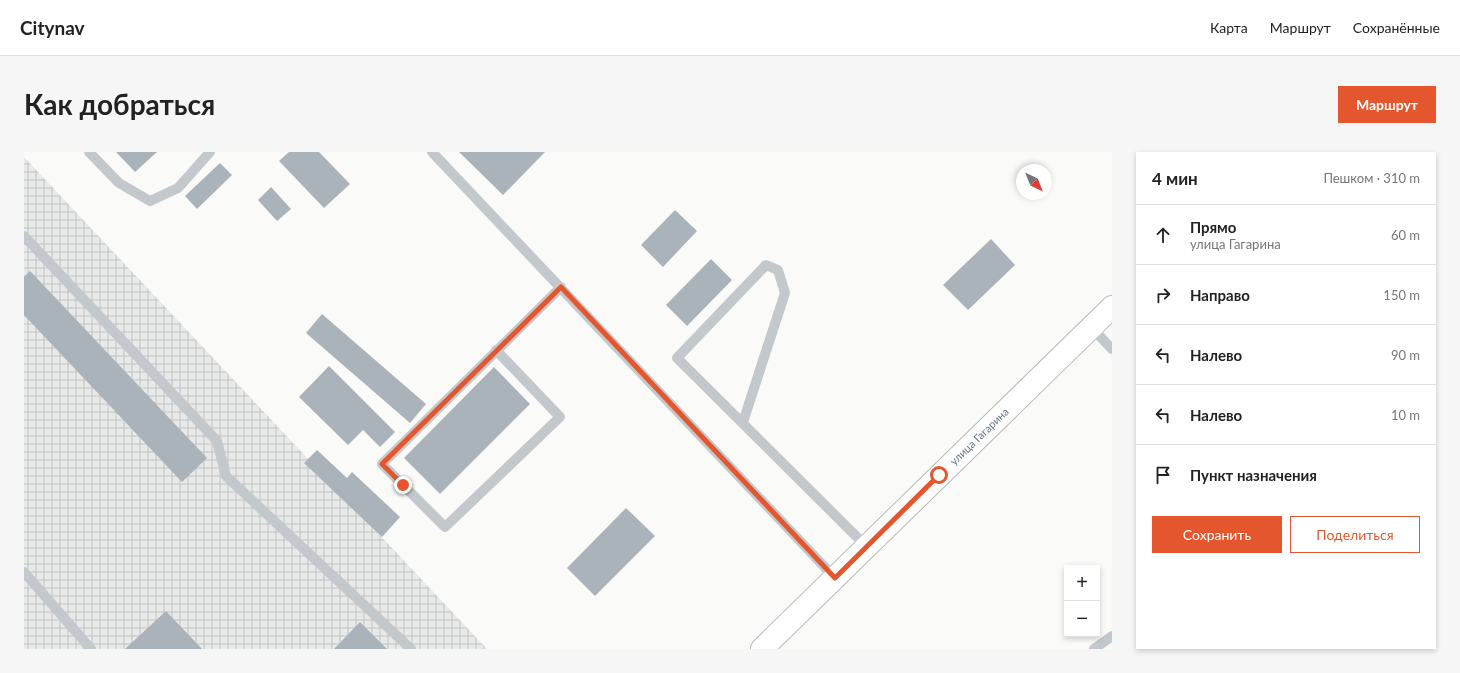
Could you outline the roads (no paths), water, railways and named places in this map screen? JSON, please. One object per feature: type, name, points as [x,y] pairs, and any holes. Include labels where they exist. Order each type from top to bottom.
[{"type":"main road","name":"улица Гагарина","points":[[762,649],[1112,307]]},
{"type":"lane","points":[[89,152],[119,183],[150,201],[178,188],[210,152]]},
{"type":"lane","points":[[432,152],[835,578]]},
{"type":"lane","points":[[24,236],[217,441],[226,476],[411,649]]},
{"type":"lane","points":[[743,422],[785,293],[778,270],[766,265],[677,358],[866,546]]},
{"type":"lane","points":[[496,350],[560,417],[445,527],[382,464],[496,350],[561,287]]},
{"type":"lane","points":[[1091,327],[1112,349]]},
{"type":"lane","points":[[24,572],[91,649]]},
{"type":"lane","points":[[1094,649],[1112,636]]}]
